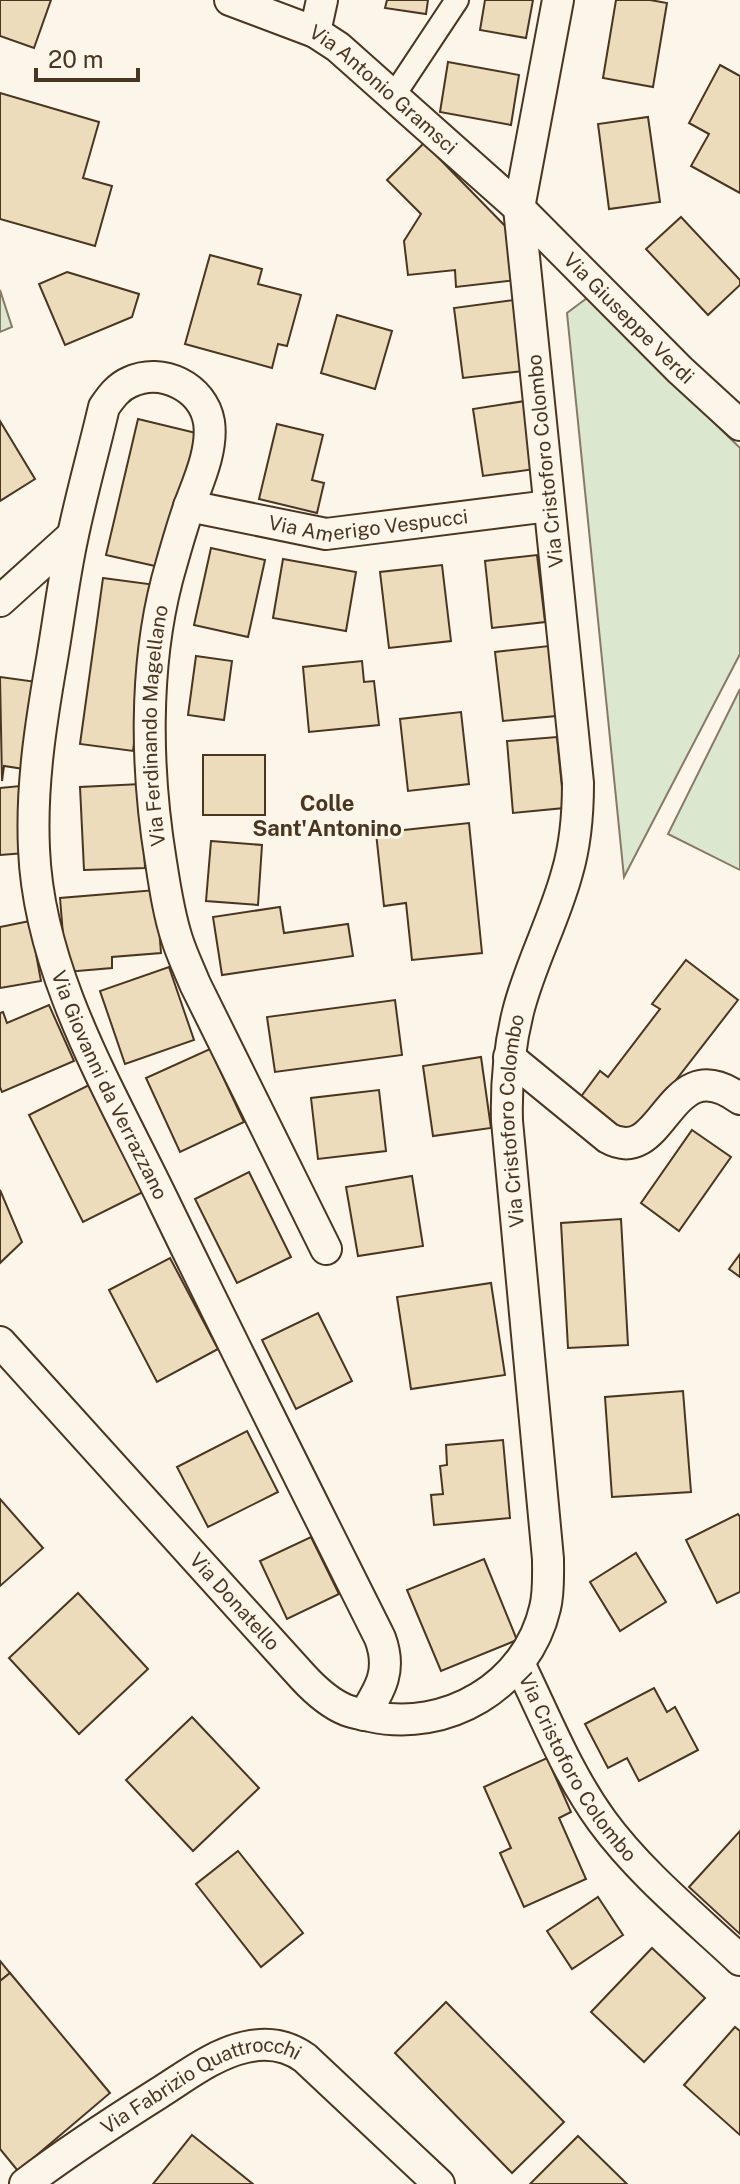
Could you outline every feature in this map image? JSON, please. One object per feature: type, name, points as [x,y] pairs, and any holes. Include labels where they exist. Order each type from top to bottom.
[{"type":"street","name":"Via Antonio Gramsci","points":[[230,0],[315,32],[338,47],[519,208]]},
{"type":"street","points":[[315,32],[322,0]]},
{"type":"street","points":[[394,95],[457,0]]},
{"type":"street","name":"Via Cristoforo Colombo","points":[[558,0],[519,208],[576,767],[576,830],[567,876],[518,1009],[509,1057],[507,1121],[548,1577],[542,1618],[519,1663],[575,1778],[600,1818],[642,1867],[740,1960]]},
{"type":"street","name":"Via Giuseppe Verdi","points":[[519,208],[680,370],[740,425]]},
{"type":"street","name":"Via Ferdinando Magellano","points":[[104,407],[114,393],[128,382],[145,377],[162,377],[178,382],[193,392],[203,405],[209,422],[209,439],[199,481],[167,581],[154,649],[151,706],[155,829],[165,892],[177,940],[195,984],[326,1249]]},
{"type":"street","name":"Via Giovanni da Verrazzano","points":[[104,407],[72,536],[39,735],[34,792],[35,864],[40,900],[62,987],[90,1050],[380,1638],[385,1674],[379,1691],[364,1715]]},
{"type":"street","name":"Via Amerigo Vespucci","points":[[189,506],[326,534],[549,506]]},
{"type":"street","points":[[0,601],[72,536]]},
{"type":"street","points":[[509,1057],[608,1138],[622,1144],[642,1141],[681,1096],[691,1090],[713,1086],[725,1089],[740,1099]]},
{"type":"street","name":"Via Donatello","points":[[0,1342],[314,1689],[338,1706],[349,1712],[407,1720],[445,1714],[485,1694],[519,1663]]},
{"type":"street","name":"Via Fabrizio Quattrocchi","points":[[25,2184],[76,2147],[205,2064],[242,2048],[264,2045],[290,2049],[305,2058],[439,2184]]},
{"type":"green space","points":[[0,290],[12,327],[0,332]]},
{"type":"green space","points":[[587,298],[740,448],[740,654],[624,877],[567,313]]},
{"type":"green space","points":[[740,689],[740,870],[668,834]]},
{"type":"building","points":[[0,0],[51,0],[34,48],[0,36]]},
{"type":"building","points":[[387,0],[428,0],[426,14],[385,8]]},
{"type":"building","points":[[485,0],[533,0],[526,38],[480,30]]},
{"type":"building","points":[[616,0],[667,3],[653,87],[603,78]]},
{"type":"building","points":[[448,62],[519,75],[511,125],[440,112]]},
{"type":"building","points":[[720,65],[740,76],[740,193],[691,166],[709,134],[689,123]]},
{"type":"building","points":[[0,93],[99,122],[83,178],[112,186],[95,246],[0,219]]},
{"type":"building","points":[[648,117],[660,202],[609,209],[598,124]]},
{"type":"building","points":[[424,143],[510,231],[516,280],[456,287],[455,270],[408,275],[404,241],[421,214],[387,180]]},
{"type":"building","points":[[681,217],[740,280],[740,285],[708,315],[646,249]]},
{"type":"building","points":[[210,255],[262,269],[258,284],[301,295],[287,346],[278,344],[272,368],[185,344]]},
{"type":"building","points":[[67,272],[139,294],[132,317],[65,345],[39,284]]},
{"type":"building","points":[[514,300],[523,371],[463,378],[454,308]]},
{"type":"building","points":[[337,315],[392,331],[375,389],[321,373]]},
{"type":"building","points":[[525,401],[535,469],[483,476],[473,409]]},
{"type":"building","points":[[138,419],[196,433],[164,568],[106,555]]},
{"type":"building","points":[[0,421],[35,479],[0,501]]},
{"type":"building","points":[[277,424],[323,435],[312,480],[324,483],[317,513],[259,499]]},
{"type":"building","points":[[211,548],[265,560],[248,637],[194,625]]},
{"type":"building","points":[[537,555],[545,622],[492,628],[485,561]]},
{"type":"building","points":[[283,559],[356,572],[346,631],[273,618]]},
{"type":"building","points":[[442,565],[451,641],[389,648],[380,572]]},
{"type":"building","points":[[103,578],[156,585],[133,751],[80,744]]},
{"type":"building","points":[[549,646],[556,716],[503,721],[495,652]]},
{"type":"building","points":[[196,656],[232,661],[224,720],[188,715]]},
{"type":"building","points":[[362,661],[364,682],[374,681],[379,725],[309,732],[303,667]]},
{"type":"building","points":[[0,677],[37,682],[24,769],[4,766],[2,781]]},
{"type":"building","points":[[461,712],[469,784],[408,791],[400,719]]},
{"type":"building","points":[[557,737],[564,808],[513,813],[507,741]]},
{"type":"building","points":[[203,755],[265,755],[265,815],[203,815]]},
{"type":"building","points":[[141,784],[145,868],[84,870],[80,787]]},
{"type":"building","points":[[20,786],[25,853],[0,855],[0,788]]},
{"type":"building","points":[[469,823],[482,953],[412,960],[406,903],[384,906],[376,833]]},
{"type":"building","points":[[211,841],[262,845],[258,905],[206,901]]},
{"type":"building","points":[[156,890],[161,953],[112,957],[112,968],[66,972],[60,898]]},
{"type":"building","points":[[280,907],[284,933],[348,924],[353,956],[222,975],[213,917]]},
{"type":"building","points":[[30,921],[41,981],[0,988],[0,927]]},
{"type":"building","points":[[686,960],[738,1000],[628,1142],[577,1102],[600,1071],[608,1077],[660,1009],[652,1004]]},
{"type":"building","points":[[169,967],[194,1040],[125,1064],[100,991]]},
{"type":"building","points":[[395,1000],[402,1055],[275,1072],[267,1017]]},
{"type":"building","points":[[49,1005],[74,1061],[2,1092],[0,1013],[3,1012],[7,1023]]},
{"type":"building","points":[[210,1049],[244,1122],[180,1152],[146,1078]]},
{"type":"building","points":[[481,1057],[491,1128],[433,1136],[423,1066]]},
{"type":"building","points":[[91,1084],[145,1191],[83,1222],[29,1115]]},
{"type":"building","points":[[379,1090],[386,1151],[318,1159],[311,1098]]},
{"type":"building","points":[[692,1130],[731,1157],[679,1231],[641,1203]]},
{"type":"building","points":[[249,1172],[291,1257],[237,1283],[195,1199]]},
{"type":"building","points":[[412,1176],[423,1246],[358,1256],[346,1187]]},
{"type":"building","points":[[0,1190],[22,1242],[0,1263]]},
{"type":"building","points":[[621,1219],[628,1345],[568,1348],[561,1223]]},
{"type":"building","points":[[740,1254],[740,1277],[729,1269]]},
{"type":"building","points":[[170,1258],[218,1349],[157,1382],[109,1290]]},
{"type":"building","points":[[491,1283],[505,1375],[411,1389],[397,1297]]},
{"type":"building","points":[[318,1313],[352,1381],[296,1409],[262,1340]]},
{"type":"building","points":[[683,1391],[691,1492],[612,1497],[605,1397]]},
{"type":"building","points":[[247,1431],[278,1492],[208,1527],[177,1467]]},
{"type":"building","points":[[503,1440],[510,1518],[434,1525],[431,1495],[443,1494],[440,1466],[447,1465],[446,1445]]},
{"type":"building","points":[[0,1499],[43,1548],[0,1586]]},
{"type":"building","points":[[738,1514],[740,1592],[717,1603],[686,1540]]},
{"type":"building","points":[[311,1537],[339,1594],[287,1619],[260,1561]]},
{"type":"building","points":[[636,1553],[666,1602],[620,1631],[590,1582]]},
{"type":"building","points":[[484,1559],[517,1640],[441,1671],[407,1590]]},
{"type":"building","points":[[78,1593],[148,1669],[79,1734],[9,1658]]},
{"type":"building","points":[[654,1688],[667,1712],[675,1707],[698,1750],[639,1781],[627,1758],[608,1768],[585,1724]]},
{"type":"building","points":[[192,1717],[259,1788],[193,1851],[126,1780]]},
{"type":"building","points":[[547,1758],[571,1812],[559,1818],[586,1879],[524,1907],[500,1853],[511,1848],[484,1787]]},
{"type":"building","points":[[740,1831],[740,1934],[689,1887]]},
{"type":"building","points":[[238,1851],[303,1933],[261,1967],[196,1884]]},
{"type":"building","points":[[598,1897],[623,1935],[572,1969],[547,1931]]},
{"type":"building","points":[[652,1948],[705,1998],[644,2062],[591,2012]]},
{"type":"building","points":[[0,1961],[10,1973],[0,1981]]},
{"type":"building","points":[[10,1973],[110,2093],[18,2171],[0,2149],[0,1981]]},
{"type":"building","points":[[446,2002],[564,2122],[512,2173],[395,2053]]},
{"type":"building","points":[[735,2027],[740,2031],[740,2135],[684,2085]]},
{"type":"building","points":[[192,2135],[253,2184],[153,2184]]},
{"type":"building","points":[[578,2136],[627,2184],[530,2184]]},
{"type":"district","name":"Colle Sant'Antonino","points":[[327,816]]}]
